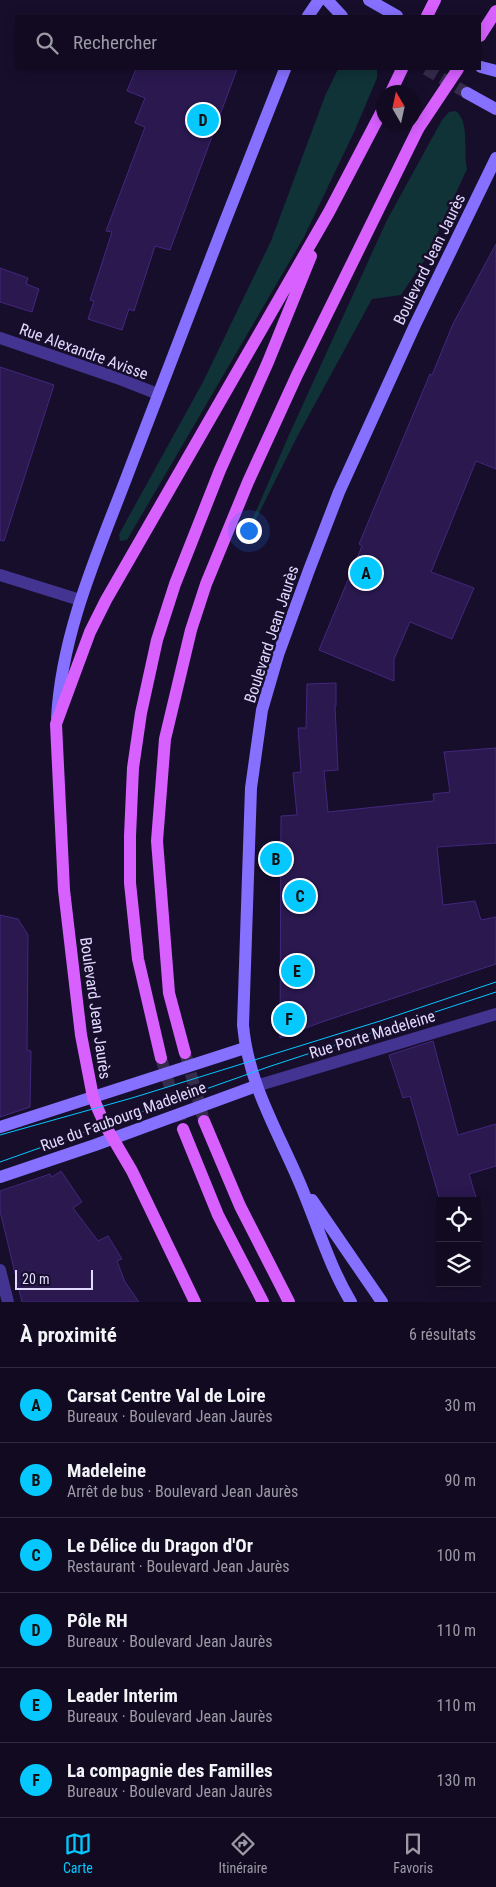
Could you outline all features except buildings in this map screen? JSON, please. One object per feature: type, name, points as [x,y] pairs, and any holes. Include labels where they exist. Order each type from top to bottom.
[{"type":"main road","points":[[309,15],[319,0]]},
{"type":"main road","points":[[327,0],[341,15]]},
{"type":"main road","points":[[370,0],[395,15]]},
{"type":"main road","points":[[428,15],[435,0]]},
{"type":"main road","points":[[481,34],[496,11]]},
{"type":"main road","points":[[481,67],[496,71]]},
{"type":"main road","name":"Boulevard Jean Jaurès","points":[[194,1299],[132,1170],[113,1138],[93,1097],[81,1035],[64,890],[56,724],[58,689],[68,641],[80,600],[285,70]]},
{"type":"main road","points":[[394,85],[401,70]]},
{"type":"main road","points":[[185,1053],[169,992],[157,841],[165,740],[191,630],[206,584],[227,533],[297,375],[418,129],[457,70]]},
{"type":"main road","points":[[467,93],[496,109]]},
{"type":"main road","name":"Boulevard Jean Jaurès","points":[[56,724],[90,632],[106,600],[329,212],[376,122]]},
{"type":"main road","name":"Boulevard Jean Jaurès","points":[[351,1302],[342,1286],[298,1179],[256,1086],[245,1048],[243,1025],[251,788],[262,710],[281,647],[339,492],[414,325],[496,158]]},
{"type":"main road","name":"Boulevard Jean Jaurès","points":[[161,1058],[138,959],[130,883],[133,768],[141,713],[158,640],[174,584],[329,212]]},
{"type":"main road","name":"Rue du Faubourg Madeleine","points":[[0,1127],[245,1048]]},
{"type":"main road","name":"Rue du Faubourg Madeleine","points":[[0,1177],[256,1086]]},
{"type":"main road","points":[[204,1121],[240,1206],[289,1302]]},
{"type":"main road","points":[[184,1129],[218,1215],[263,1302]]},
{"type":"main road","name":"Boulevard Jean Jaurès","points":[[298,1179],[382,1302]]},
{"type":"street","name":"Rue Alexandre Avisse","points":[[0,338],[158,394]]},
{"type":"street","points":[[0,574],[80,600]]},
{"type":"street","name":"Rue Porte Madeleine","points":[[256,1086],[496,1014]]},
{"type":"street","points":[[0,1270],[8,1302]]},
{"type":"green space","points":[[377,70],[377,78],[355,130],[304,237],[127,540],[120,541],[119,535],[123,527],[203,382],[271,241],[325,96],[337,71]]},
{"type":"green space","points":[[456,111],[465,130],[467,169],[426,258],[401,295],[372,299],[297,437],[252,527],[250,525],[289,435],[387,220],[442,120],[449,112]]},
{"type":"tunnel","points":[[428,70],[467,93]]},
{"type":"tunnel","points":[[186,1056],[204,1121]]},
{"type":"tunnel","points":[[161,1058],[183,1129]]},
{"type":"tram line","points":[[0,1135],[132,1098],[380,1021],[496,982]]},
{"type":"tram line","points":[[0,1162],[268,1067],[496,992]]},
{"type":"place","name":"Pôle RH","points":[[203,120]]},
{"type":"place","name":"Carsat Centre Val de Loire","points":[[366,573]]},
{"type":"place","name":"Madeleine","points":[[276,859]]},
{"type":"place","name":"Le Délice du Dragon d'Or","points":[[300,896]]},
{"type":"place","name":"Leader Interim","points":[[297,971]]},
{"type":"place","name":"La compagnie des Familles","points":[[289,1019]]}]
